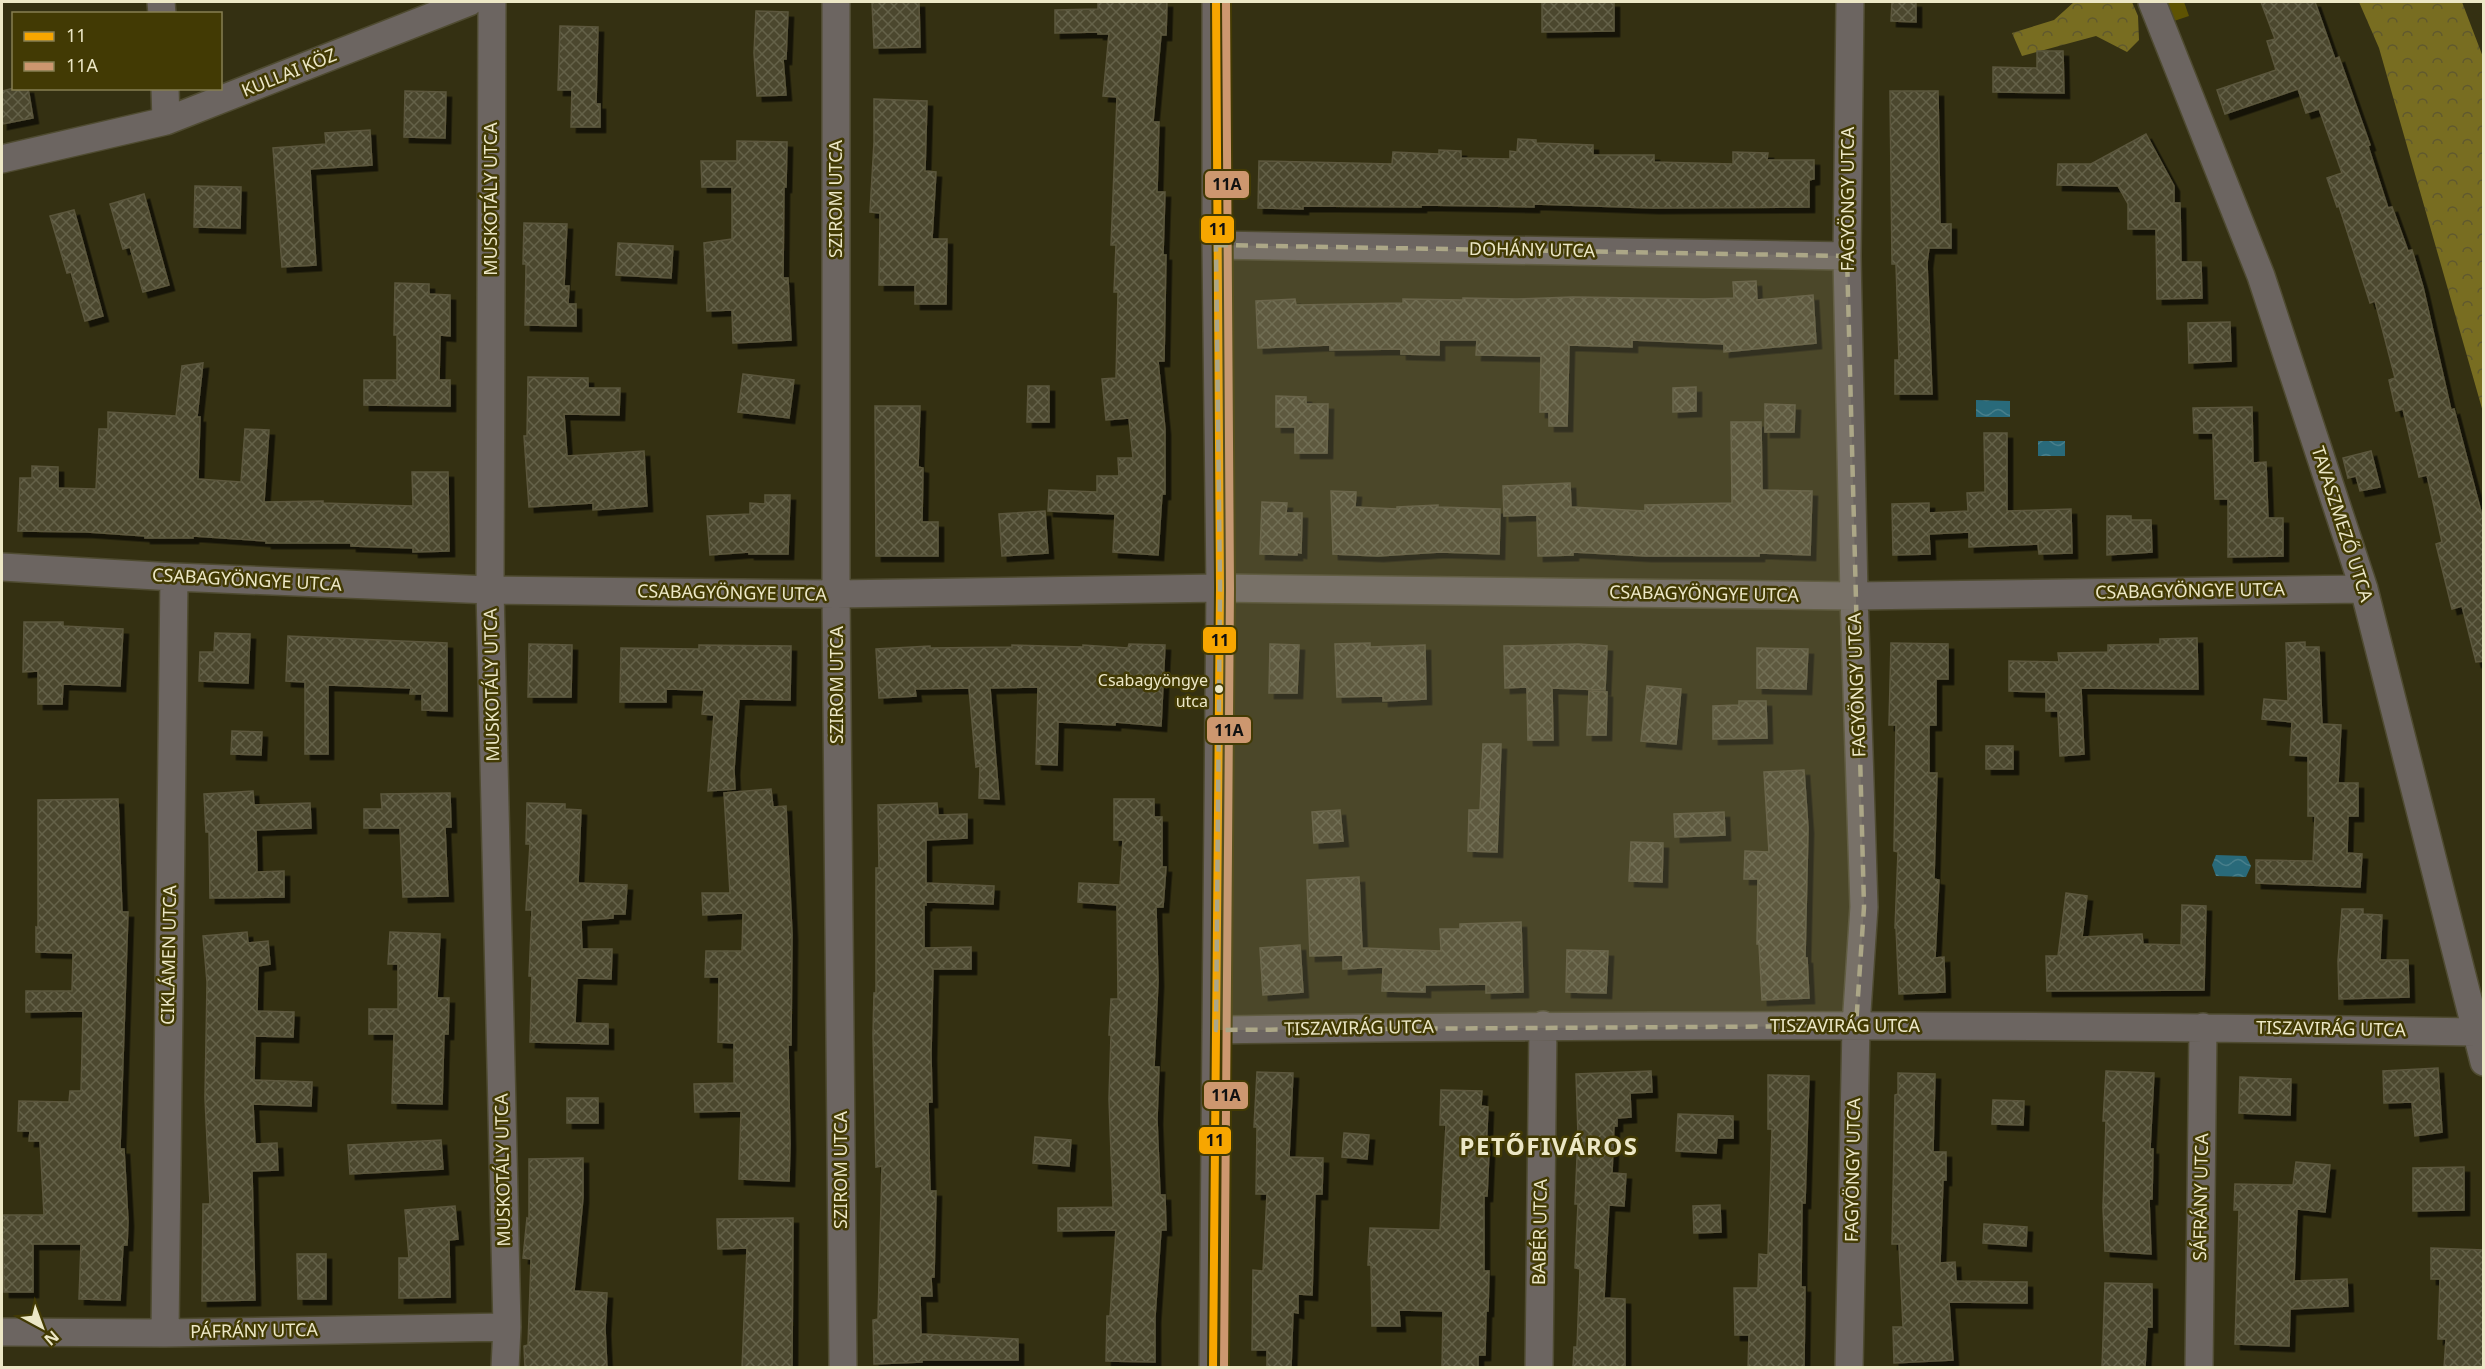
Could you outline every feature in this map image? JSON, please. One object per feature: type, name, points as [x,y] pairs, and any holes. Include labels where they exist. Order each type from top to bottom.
[{"type":"street","name":"KULLAI KÖZ","points":[[2,159],[166,121],[469,2]]},
{"type":"street","name":"MUSKOTÁLY UTCA","points":[[492,2],[490,590],[507,1327],[505,1368]]},
{"type":"street","name":"SZIROM UTCA","points":[[836,2],[836,594],[843,1368]]},
{"type":"street","points":[[1213,1368],[1220,588],[1216,2]]},
{"type":"street","name":"FAGYÖNGY UTCA","points":[[1850,2],[1847,256],[1854,596],[1864,907],[1856,1026],[1850,1368]]},
{"type":"street","name":"TAVASZMEZŐ UTCA","points":[[2152,2],[2261,276],[2364,589],[2484,1062]]},
{"type":"street","points":[[165,90],[166,121]]},
{"type":"street","name":"DOHÁNY UTCA","points":[[1216,245],[1847,256]]},
{"type":"street","name":"CSABAGYÖNGYE UTCA","points":[[2,567],[174,577],[490,590],[836,594],[1220,588],[1854,596],[2364,589]]},
{"type":"street","name":"CIKLÁMEN UTCA","points":[[165,1333],[174,577]]},
{"type":"street","name":"TISZAVIRÁG UTCA","points":[[1216,1030],[1543,1025],[2203,1027],[2475,1032]]},
{"type":"street","name":"BABÉR UTCA","points":[[1539,1368],[1543,1025]]},
{"type":"street","name":"SÁFRÁNY UTCA","points":[[2199,1368],[2203,1027]]},
{"type":"street","name":"PÁFRÁNY UTCA","points":[[2,1332],[165,1333],[507,1327]]},
{"type":"highlighted area","points":[[1216,245],[1847,256],[1864,907],[1856,1026],[1216,1030],[1220,588]]},
{"type":"shaded area","points":[[2166,2],[2184,2],[2189,16],[2174,21]]},
{"type":"green space","points":[[2074,2],[2132,2],[2138,16],[2139,40],[2127,52],[2096,36],[2022,56],[2012,33],[2054,20]]},
{"type":"green space","points":[[2359,2],[2462,2],[2483,57],[2483,412],[2379,48]]},
{"type":"water","points":[[1976,400],[2010,401],[2010,417],[1976,417]]},
{"type":"water","points":[[2038,441],[2065,441],[2065,456],[2038,456]]},
{"type":"water","points":[[2216,855],[2246,856],[2251,866],[2246,877],[2216,876],[2212,865]]},
{"type":"building","points":[[872,2],[919,2],[920,47],[874,48]]},
{"type":"building","points":[[1098,2],[1167,2],[1166,35],[1161,35],[1153,122],[1159,122],[1157,192],[1165,192],[1163,255],[1166,255],[1164,361],[1158,361],[1165,429],[1165,494],[1162,494],[1158,555],[1113,552],[1115,514],[1048,511],[1049,490],[1097,492],[1097,476],[1119,476],[1118,458],[1133,458],[1129,418],[1106,420],[1102,379],[1116,378],[1118,292],[1114,292],[1116,245],[1111,245],[1117,97],[1103,96],[1109,34],[1055,33],[1055,10],[1098,9]]},
{"type":"building","points":[[1542,2],[1614,2],[1614,31],[1542,32]]},
{"type":"building","points":[[1892,2],[1916,2],[1916,22],[1891,21]]},
{"type":"building","points":[[2261,2],[2315,2],[2335,59],[2339,57],[2370,145],[2368,146],[2388,208],[2392,207],[2408,251],[2412,250],[2423,287],[2451,410],[2454,409],[2484,523],[2484,661],[2476,662],[2462,606],[2452,609],[2436,544],[2442,542],[2427,475],[2419,477],[2403,409],[2396,411],[2389,380],[2395,378],[2375,301],[2370,303],[2339,206],[2337,207],[2327,178],[2342,173],[2319,109],[2306,113],[2298,89],[2225,114],[2217,90],[2276,70],[2267,41],[2275,39]]},
{"type":"building","points":[[756,11],[788,12],[786,59],[783,59],[786,95],[757,96],[754,53]]},
{"type":"building","points":[[560,26],[598,27],[596,104],[600,104],[600,127],[571,127],[572,90],[558,90]]},
{"type":"building","points":[[2037,51],[2063,51],[2064,93],[1993,92],[1993,67],[2037,68]]},
{"type":"building","points":[[12,88],[28,90],[33,118],[2,124],[2,91]]},
{"type":"building","points":[[405,91],[446,92],[445,138],[404,137]]},
{"type":"building","points":[[1890,91],[1938,91],[1940,224],[1951,224],[1951,248],[1929,248],[1927,263],[1932,394],[1895,394],[1895,360],[1899,360],[1896,264],[1892,264]]},
{"type":"building","points":[[874,99],[927,101],[925,171],[936,172],[932,239],[947,239],[946,304],[915,304],[915,285],[879,285],[880,213],[870,212]]},
{"type":"building","points":[[370,130],[372,165],[310,169],[316,265],[282,267],[273,148],[326,144],[325,133]]},
{"type":"building","points":[[2146,134],[2174,186],[2174,203],[2180,203],[2181,262],[2201,262],[2202,298],[2157,299],[2156,229],[2128,229],[2128,204],[2118,186],[2057,185],[2058,164],[2091,164]]},
{"type":"building","points":[[1518,139],[1536,140],[1536,143],[1593,145],[1593,155],[1654,155],[1654,162],[1733,164],[1733,152],[1768,153],[1767,160],[1814,160],[1814,179],[1809,180],[1809,207],[1653,208],[1534,204],[1534,207],[1421,205],[1421,207],[1258,208],[1259,161],[1392,164],[1393,152],[1439,154],[1439,150],[1461,151],[1461,158],[1510,159],[1510,151],[1517,152]]},
{"type":"building","points":[[737,141],[787,142],[783,278],[788,278],[791,340],[733,343],[732,310],[707,311],[704,243],[732,239],[732,187],[702,187],[701,161],[737,161]]},
{"type":"building","points":[[195,186],[241,187],[240,228],[194,227]]},
{"type":"building","points":[[144,194],[169,285],[143,292],[130,247],[123,249],[110,204]]},
{"type":"building","points":[[74,210],[103,316],[85,321],[71,272],[67,273],[50,216]]},
{"type":"building","points":[[524,223],[567,224],[564,286],[569,286],[568,304],[576,304],[576,326],[525,325]]},
{"type":"building","points":[[618,243],[673,246],[671,278],[616,275]]},
{"type":"building","points":[[1756,281],[1757,300],[1813,295],[1816,343],[1724,352],[1724,344],[1632,340],[1632,347],[1569,345],[1567,426],[1549,426],[1549,412],[1540,412],[1541,356],[1476,355],[1477,340],[1439,340],[1439,355],[1401,354],[1401,349],[1330,350],[1330,345],[1258,348],[1256,301],[1295,299],[1296,305],[1403,303],[1403,299],[1463,300],[1463,298],[1734,298],[1733,282]]},
{"type":"building","points":[[395,283],[429,284],[429,294],[450,295],[450,336],[440,335],[439,380],[450,380],[450,406],[364,405],[364,380],[397,380],[397,335],[394,335]]},
{"type":"building","points":[[2230,322],[2231,361],[2189,363],[2188,323]]},
{"type":"building","points":[[203,363],[197,417],[200,417],[198,479],[241,482],[245,429],[269,430],[264,502],[323,501],[323,503],[413,506],[412,472],[448,472],[449,551],[413,552],[413,548],[351,546],[351,543],[266,543],[266,541],[193,536],[193,538],[145,538],[145,536],[87,532],[18,531],[20,478],[32,478],[32,466],[58,467],[58,488],[96,489],[99,429],[108,429],[108,412],[176,416],[182,366]]},
{"type":"building","points":[[743,374],[794,380],[789,418],[738,412]]},
{"type":"building","points":[[528,377],[588,378],[588,388],[620,388],[619,415],[564,414],[567,456],[644,451],[647,506],[593,510],[593,503],[529,507],[524,436],[527,436]]},
{"type":"building","points":[[1028,386],[1049,386],[1049,422],[1027,422]]},
{"type":"building","points":[[1696,387],[1696,411],[1673,412],[1673,388]]},
{"type":"building","points":[[1276,396],[1306,397],[1306,404],[1328,404],[1327,453],[1295,453],[1295,427],[1276,427]]},
{"type":"building","points":[[1765,404],[1795,405],[1794,432],[1765,432]]},
{"type":"building","points":[[875,406],[920,406],[918,467],[923,468],[922,522],[938,522],[938,556],[876,556]]},
{"type":"building","points":[[2252,407],[2253,463],[2266,462],[2268,518],[2283,518],[2283,556],[2228,557],[2228,499],[2215,499],[2213,433],[2194,433],[2193,408]]},
{"type":"building","points":[[1731,422],[1761,422],[1762,490],[1812,491],[1810,555],[1759,553],[1759,556],[1646,556],[1573,552],[1573,555],[1538,556],[1537,515],[1504,516],[1503,486],[1570,483],[1571,507],[1645,511],[1645,505],[1732,503]]},
{"type":"building","points":[[1984,433],[2007,433],[2007,511],[2071,509],[2072,553],[2039,554],[2038,544],[1969,547],[1969,532],[1929,534],[1930,554],[1893,555],[1892,504],[1929,503],[1929,513],[1968,511],[1967,493],[1985,492]]},
{"type":"building","points":[[2371,451],[2380,487],[2360,491],[2356,476],[2348,478],[2343,458]]},
{"type":"building","points":[[1331,491],[1356,492],[1355,507],[1397,509],[1397,507],[1438,505],[1438,507],[1500,509],[1499,554],[1440,552],[1378,556],[1333,554]]},
{"type":"building","points":[[765,495],[790,495],[788,554],[749,554],[749,552],[710,555],[707,516],[750,514],[750,503],[765,504]]},
{"type":"building","points":[[1262,502],[1287,503],[1286,513],[1302,513],[1301,553],[1297,552],[1297,555],[1260,554]]},
{"type":"building","points":[[1045,511],[1048,553],[1002,556],[999,514]]},
{"type":"building","points":[[2107,516],[2131,516],[2131,520],[2151,520],[2152,552],[2107,555]]},
{"type":"building","points":[[24,622],[63,622],[63,626],[123,629],[120,686],[63,684],[62,704],[38,704],[38,671],[23,672]]},
{"type":"building","points":[[215,633],[250,634],[248,683],[199,681],[200,652],[214,652]]},
{"type":"building","points":[[288,636],[447,643],[447,711],[422,710],[422,694],[410,694],[411,688],[328,685],[328,754],[305,754],[305,682],[286,681]]},
{"type":"building","points":[[2197,638],[2198,689],[2081,688],[2084,754],[2060,756],[2058,711],[2046,711],[2046,692],[2009,691],[2009,661],[2059,662],[2058,653],[2108,652],[2108,645],[2160,644],[2160,639]]},
{"type":"building","points":[[2305,642],[2305,647],[2319,647],[2322,724],[2341,725],[2338,783],[2358,783],[2358,816],[2348,816],[2347,853],[2362,854],[2360,887],[2256,883],[2256,860],[2313,861],[2315,816],[2308,816],[2308,756],[2290,755],[2292,722],[2262,719],[2264,699],[2288,701],[2286,643]]},
{"type":"building","points":[[1370,643],[1370,647],[1425,645],[1426,699],[1383,701],[1383,696],[1337,697],[1335,644]]},
{"type":"building","points":[[1891,643],[1948,644],[1948,679],[1936,679],[1936,725],[1929,725],[1929,773],[1937,773],[1934,879],[1939,880],[1935,958],[1944,957],[1945,992],[1899,994],[1895,928],[1898,852],[1894,851],[1896,725],[1889,725]]},
{"type":"building","points":[[529,644],[572,645],[571,697],[528,697]]},
{"type":"building","points":[[1129,644],[1165,645],[1161,726],[1115,722],[1115,725],[1058,722],[1057,765],[1036,764],[1038,687],[990,688],[999,799],[979,798],[980,766],[976,767],[969,688],[915,689],[916,696],[879,698],[876,649],[930,646],[930,648],[1012,647],[1012,645],[1083,647],[1083,645],[1128,648]]},
{"type":"building","points":[[1270,644],[1299,645],[1297,693],[1269,693]]},
{"type":"building","points":[[1578,644],[1607,646],[1605,690],[1552,688],[1553,740],[1528,740],[1527,687],[1505,688],[1504,646]]},
{"type":"building","points":[[699,645],[791,646],[790,700],[739,699],[734,770],[735,789],[708,791],[714,715],[702,714],[704,690],[666,689],[666,702],[620,702],[621,648],[699,649]]},
{"type":"building","points":[[1757,648],[1808,649],[1806,689],[1757,688]]},
{"type":"building","points":[[1647,686],[1681,689],[1676,744],[1641,741]]},
{"type":"building","points":[[1589,691],[1607,692],[1606,735],[1587,735]]},
{"type":"building","points":[[1739,701],[1766,701],[1767,738],[1713,739],[1713,706],[1739,705]]},
{"type":"building","points":[[232,731],[262,732],[261,755],[231,754]]},
{"type":"building","points":[[1483,744],[1501,744],[1497,852],[1468,851],[1469,810],[1480,810]]},
{"type":"building","points":[[1986,746],[2013,746],[2013,769],[1986,769]]},
{"type":"building","points":[[1804,770],[1808,828],[1805,958],[1807,958],[1809,998],[1762,1000],[1759,944],[1757,944],[1758,879],[1744,879],[1745,851],[1769,852],[1764,772]]},
{"type":"building","points":[[771,789],[773,807],[786,806],[792,934],[791,1045],[788,1045],[789,1181],[739,1179],[741,1111],[695,1112],[694,1084],[734,1083],[734,1043],[718,1042],[719,977],[705,977],[706,951],[742,951],[743,913],[703,915],[702,893],[730,893],[724,793]]},
{"type":"building","points":[[253,791],[254,805],[310,803],[311,828],[256,830],[257,872],[284,871],[284,897],[210,898],[209,832],[206,832],[204,794]]},
{"type":"building","points":[[450,793],[451,827],[445,827],[448,896],[403,897],[400,828],[364,828],[364,809],[382,809],[381,794]]},
{"type":"building","points":[[118,799],[122,912],[128,912],[120,1149],[124,1149],[128,1221],[127,1245],[123,1245],[120,1300],[79,1299],[81,1244],[33,1244],[33,1292],[4,1292],[2,1215],[44,1215],[40,1141],[29,1141],[30,1131],[18,1131],[19,1101],[69,1102],[70,1091],[81,1091],[83,1011],[26,1012],[26,991],[72,991],[73,953],[36,952],[38,800]]},
{"type":"building","points":[[1114,799],[1154,799],[1154,817],[1162,817],[1162,867],[1166,867],[1163,907],[1156,907],[1158,981],[1154,1067],[1159,1067],[1157,1119],[1160,1195],[1165,1195],[1166,1230],[1161,1230],[1155,1317],[1155,1362],[1106,1361],[1107,1316],[1110,1316],[1116,1230],[1058,1231],[1058,1208],[1113,1207],[1109,1099],[1111,1035],[1109,1035],[1111,999],[1118,999],[1117,905],[1078,902],[1079,883],[1120,885],[1123,840],[1114,840]]},
{"type":"building","points":[[527,803],[565,804],[565,809],[581,810],[578,883],[627,885],[625,914],[613,914],[613,918],[581,920],[582,949],[612,949],[611,979],[577,978],[575,1023],[608,1024],[608,1044],[530,1042],[532,976],[529,976],[532,910],[526,910],[530,844],[526,844]]},
{"type":"building","points":[[937,803],[938,815],[967,814],[967,838],[926,840],[926,883],[994,886],[993,904],[926,902],[924,905],[924,948],[971,947],[971,969],[933,969],[932,1102],[928,1102],[930,1191],[936,1191],[934,1277],[931,1277],[932,1296],[920,1296],[921,1334],[1018,1339],[1018,1360],[922,1360],[922,1362],[874,1364],[873,1320],[878,1319],[882,1166],[876,1167],[873,1035],[874,993],[876,993],[876,868],[879,868],[878,805]]},
{"type":"building","points":[[1340,810],[1343,841],[1314,843],[1312,812]]},
{"type":"building","points":[[1724,812],[1725,835],[1675,837],[1674,814]]},
{"type":"building","points":[[1631,842],[1663,843],[1662,882],[1629,881]]},
{"type":"building","points":[[1359,877],[1362,948],[1441,951],[1440,929],[1460,929],[1460,924],[1521,922],[1523,992],[1486,993],[1486,984],[1425,985],[1425,992],[1382,991],[1383,967],[1343,969],[1343,955],[1310,956],[1307,880]]},
{"type":"building","points":[[2066,893],[2087,896],[2082,937],[2142,934],[2143,944],[2181,945],[2182,905],[2206,906],[2204,990],[2047,991],[2046,956],[2058,956]]},
{"type":"building","points":[[2342,909],[2363,909],[2363,914],[2382,915],[2380,960],[2408,960],[2409,997],[2339,999],[2338,961]]},
{"type":"building","points":[[247,932],[248,943],[268,941],[270,964],[258,966],[257,1011],[294,1012],[293,1037],[255,1036],[254,1080],[312,1082],[311,1106],[253,1104],[255,1144],[277,1143],[278,1170],[252,1171],[255,1300],[202,1301],[203,1204],[210,1204],[205,1098],[207,982],[203,936]]},
{"type":"building","points":[[390,932],[440,934],[437,998],[449,998],[448,1034],[444,1034],[442,1104],[392,1103],[394,1034],[369,1034],[369,1009],[398,1009],[398,964],[388,964]]},
{"type":"building","points":[[1300,945],[1303,992],[1263,995],[1260,948]]},
{"type":"building","points":[[1567,950],[1608,951],[1606,993],[1566,992]]},
{"type":"building","points":[[2438,1068],[2442,1132],[2415,1136],[2412,1102],[2384,1103],[2383,1071]]},
{"type":"building","points":[[1651,1071],[1652,1092],[1630,1093],[1631,1117],[1617,1118],[1617,1126],[1614,1126],[1612,1173],[1626,1174],[1624,1206],[1609,1205],[1604,1298],[1625,1299],[1625,1368],[1573,1368],[1574,1347],[1577,1347],[1580,1269],[1575,1268],[1578,1204],[1575,1204],[1578,1135],[1576,1074]]},
{"type":"building","points":[[2106,1071],[2154,1073],[2150,1149],[2153,1149],[2152,1199],[2149,1199],[2151,1254],[2105,1251],[2103,1208],[2106,1121],[2103,1121]]},
{"type":"building","points":[[1257,1072],[1293,1073],[1289,1157],[1323,1158],[1322,1194],[1315,1194],[1312,1295],[1298,1294],[1298,1313],[1293,1312],[1291,1368],[1267,1368],[1267,1350],[1252,1350],[1253,1270],[1263,1271],[1267,1194],[1256,1194],[1257,1127],[1254,1127]]},
{"type":"building","points":[[1898,1073],[1935,1074],[1933,1152],[1946,1152],[1940,1263],[1955,1262],[1956,1281],[2027,1282],[2027,1303],[1949,1302],[1953,1360],[1894,1363],[1893,1327],[1903,1327],[1899,1244],[1892,1244],[1895,1095],[1898,1094]]},
{"type":"building","points":[[1768,1075],[1809,1076],[1805,1203],[1802,1203],[1801,1287],[1805,1287],[1804,1368],[1748,1368],[1749,1335],[1735,1335],[1734,1288],[1758,1288],[1759,1254],[1768,1255],[1772,1129],[1768,1129]]},
{"type":"building","points":[[2240,1077],[2291,1079],[2290,1115],[2239,1113]]},
{"type":"building","points":[[1441,1090],[1482,1091],[1481,1106],[1488,1107],[1486,1152],[1489,1152],[1487,1196],[1484,1196],[1484,1271],[1489,1271],[1488,1311],[1486,1311],[1485,1355],[1478,1355],[1478,1368],[1442,1368],[1443,1311],[1399,1310],[1400,1326],[1372,1326],[1371,1265],[1368,1265],[1370,1228],[1440,1230],[1446,1125],[1440,1125]]},
{"type":"building","points":[[567,1098],[598,1098],[598,1123],[567,1123]]},
{"type":"building","points":[[1993,1100],[2024,1101],[2023,1125],[1992,1124]]},
{"type":"building","points":[[1678,1114],[1733,1116],[1733,1138],[1717,1138],[1716,1153],[1676,1151]]},
{"type":"building","points":[[1344,1133],[1369,1135],[1367,1159],[1342,1157]]},
{"type":"building","points":[[1035,1137],[1071,1140],[1069,1166],[1033,1163]]},
{"type":"building","points":[[441,1140],[443,1169],[350,1174],[348,1145]]},
{"type":"building","points":[[583,1158],[583,1198],[574,1291],[607,1293],[605,1329],[607,1368],[525,1368],[524,1346],[528,1345],[531,1259],[523,1258],[527,1218],[529,1219],[529,1159]]},
{"type":"building","points":[[2296,1162],[2330,1165],[2325,1212],[2297,1209],[2294,1281],[2347,1279],[2348,1306],[2290,1309],[2289,1346],[2235,1344],[2239,1210],[2234,1210],[2235,1184],[2293,1185]]},
{"type":"building","points":[[2464,1167],[2464,1210],[2413,1211],[2413,1168]]},
{"type":"building","points":[[1720,1205],[1721,1232],[1694,1233],[1693,1206]]},
{"type":"building","points":[[455,1206],[458,1239],[449,1240],[450,1297],[399,1298],[399,1258],[409,1258],[405,1210]]},
{"type":"building","points":[[793,1218],[792,1368],[742,1368],[747,1248],[718,1249],[717,1219]]},
{"type":"building","points":[[1984,1224],[2027,1227],[2026,1246],[1983,1243]]},
{"type":"building","points":[[2431,1248],[2484,1250],[2482,1306],[2484,1306],[2484,1368],[2444,1368],[2446,1339],[2438,1339],[2440,1279],[2431,1279]]},
{"type":"building","points":[[297,1254],[326,1254],[326,1299],[298,1299]]},
{"type":"building","points":[[2105,1283],[2152,1284],[2152,1327],[2147,1327],[2145,1368],[2102,1368]]},
{"type":"transit line","name":"11","points":[[1213,1368],[1220,588],[1216,2]]},
{"type":"transit line","name":"11A","points":[[1224,1368],[1230,588],[1226,2]]},
{"type":"place","name":"Csabagyöngye utca","points":[[1219,689]]},
{"type":"district","name":"PETŐFIVÁROS","points":[[1549,1147]]}]
